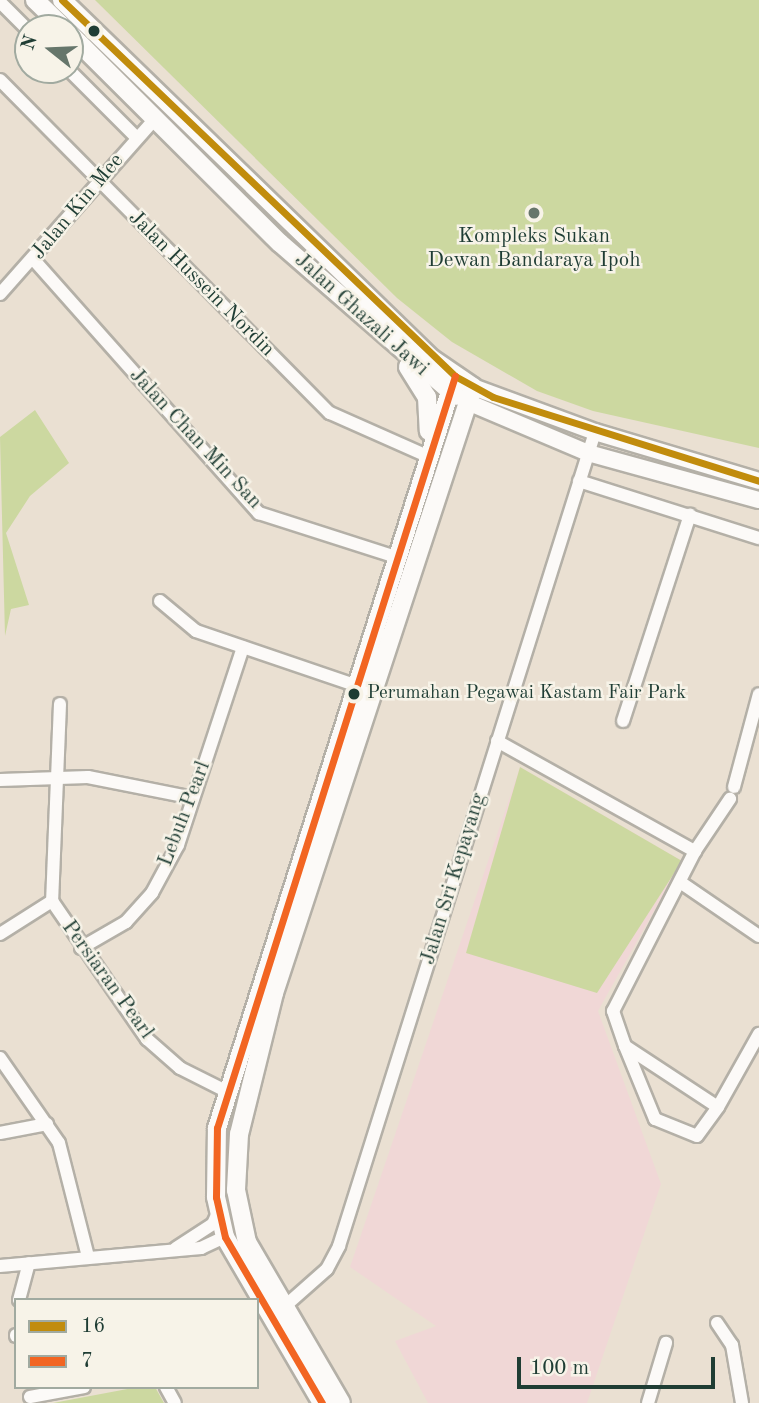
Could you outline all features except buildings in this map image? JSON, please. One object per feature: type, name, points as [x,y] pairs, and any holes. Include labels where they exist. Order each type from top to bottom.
[{"type":"main road","points":[[35,0],[50,14]]},
{"type":"main road","name":"Jalan Ghazali Jawi","points":[[62,0],[260,191],[451,384]]},
{"type":"main road","name":"Jalan Ghazali Jawi","points":[[84,48],[280,243],[385,340],[469,394]]},
{"type":"main road","points":[[132,67],[131,77],[152,99],[155,119],[171,120],[198,142],[214,146]]},
{"type":"main road","points":[[260,191],[280,243]]},
{"type":"main road","points":[[385,340],[427,397],[425,455],[421,478]]},
{"type":"main road","points":[[341,1403],[225,1237],[218,1213],[217,1128],[226,1091],[451,384]]},
{"type":"main road","points":[[225,1237],[236,1189],[239,1135],[274,993],[469,394]]},
{"type":"main road","points":[[226,1091],[239,1135]]},
{"type":"main road","points":[[236,1189],[247,1242],[277,1312],[322,1403]]},
{"type":"street","points":[[0,2],[14,16]]},
{"type":"street","points":[[83,84],[136,137]]},
{"type":"street","name":"Jalan Hussein Nordin","points":[[2,87],[330,413],[425,455]]},
{"type":"street","name":"Jalan Kin Mee","points":[[0,294],[34,260],[97,179],[155,119]]},
{"type":"street","name":"Jalan Chan Min San","points":[[34,260],[259,513],[396,557]]},
{"type":"street","points":[[469,394],[759,481]]},
{"type":"street","name":"Jalan Ghazali Jawi","points":[[469,394],[588,453],[759,499]]},
{"type":"street","name":"Jalan Sri Kepayang","points":[[277,1312],[327,1269],[339,1246],[595,432]]},
{"type":"street","points":[[579,481],[759,538]]},
{"type":"street","points":[[623,721],[690,515]]},
{"type":"street","points":[[160,601],[196,631],[355,685]]},
{"type":"street","name":"Lebuh Pearl","points":[[81,948],[126,922],[152,892],[193,798],[243,647]]},
{"type":"street","points":[[758,1039],[718,1107],[697,1136],[655,1119],[613,1011],[683,884],[695,851],[732,793],[759,694]]},
{"type":"street","name":"Persiaran Pearl","points":[[61,704],[52,901],[81,948],[147,1039],[180,1068],[226,1091]]},
{"type":"street","points":[[497,741],[695,851]]},
{"type":"street","points":[[0,780],[57,777],[138,783],[193,798]]},
{"type":"street","points":[[683,884],[759,936]]},
{"type":"street","points":[[0,934],[52,901]]},
{"type":"street","points":[[625,1046],[718,1107]]},
{"type":"street","points":[[0,1058],[4,1072],[47,1124],[75,1189],[88,1257]]},
{"type":"street","points":[[0,1133],[47,1124]]},
{"type":"street","points":[[176,1248],[213,1224],[218,1213]]},
{"type":"street","points":[[0,1266],[176,1248],[212,1247],[225,1237]]},
{"type":"street","points":[[20,1298],[30,1263]]},
{"type":"street","points":[[717,1323],[732,1345],[742,1403]]},
{"type":"street","points":[[648,1403],[666,1343]]},
{"type":"street","points":[[29,1396],[72,1389]]},
{"type":"shaded area","points":[[520,767],[682,861],[598,1011],[661,1184],[587,1403],[428,1403],[395,1341],[436,1326],[350,1267]]},
{"type":"green space","name":"Kompleks Sukan Dewan Bandaraya Ipoh","points":[[95,0],[759,0],[759,448],[593,411],[537,391],[452,342],[397,298]]},
{"type":"green space","points":[[35,410],[69,463],[30,496],[6,533],[29,605],[11,609],[5,636],[0,437]]},
{"type":"green space","points":[[520,767],[682,861],[597,993],[466,953]]},
{"type":"green space","points":[[127,1389],[156,1389],[164,1403],[53,1403]]},
{"type":"transit line","name":"16","points":[[62,0],[455,376],[493,397],[759,481]]},
{"type":"transit line","name":"7","points":[[322,1403],[225,1237],[216,1197],[217,1128],[455,376]]},
{"type":"place","name":"Kompleks Sukan Dewan Bandaraya Ipoh","points":[[534,213]]},
{"type":"place","name":"Perumahan Pegawai Kastam Fair Park","points":[[354,694]]}]
